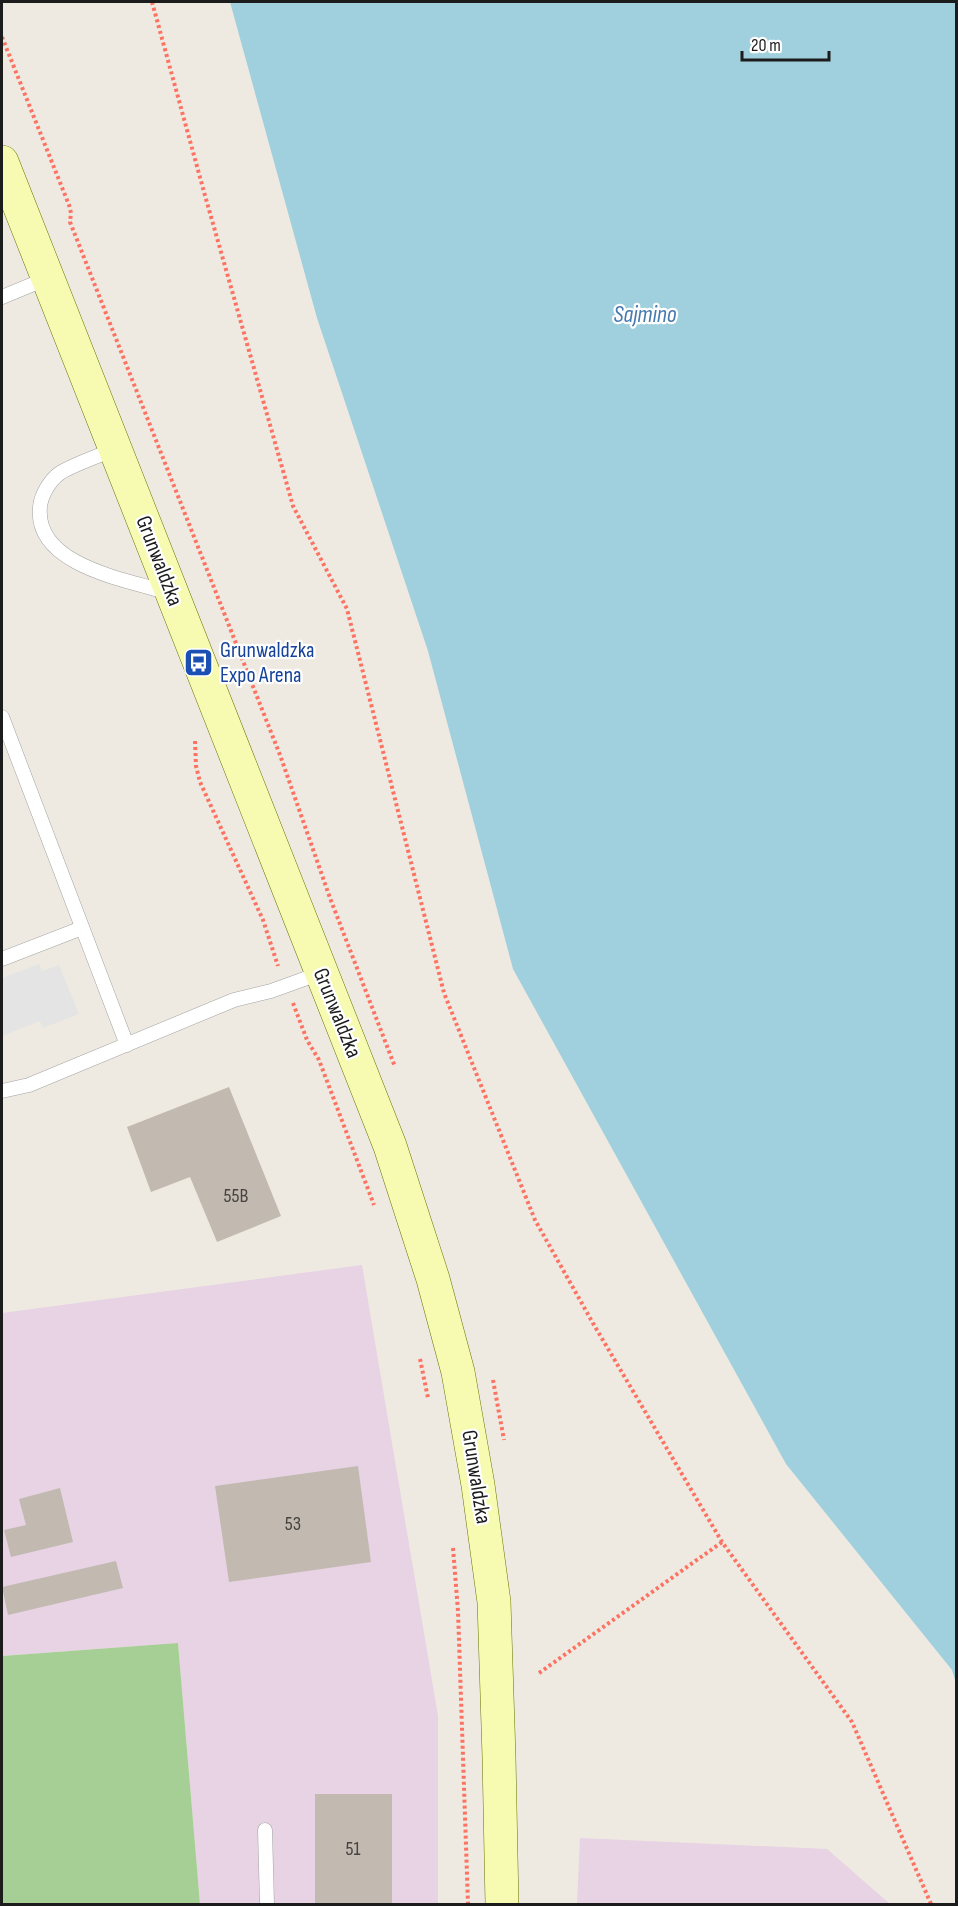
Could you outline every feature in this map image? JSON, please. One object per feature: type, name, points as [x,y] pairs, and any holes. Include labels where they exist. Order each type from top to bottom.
[{"type":"main road","name":"Grunwaldzka","points":[[2,162],[390,1146],[433,1279],[458,1372],[478,1485],[494,1602],[502,1905]]},
{"type":"lane","points":[[2,297],[48,278]]},
{"type":"lane","points":[[115,449],[60,473],[47,488],[40,503],[38,520],[46,537],[57,551],[92,570],[172,594]]},
{"type":"lane","points":[[2,717],[127,1044]]},
{"type":"lane","points":[[2,959],[82,928]]},
{"type":"lane","points":[[2,1091],[29,1085],[234,999],[271,991],[321,973]]},
{"type":"lane","points":[[265,1830],[267,1905]]},
{"type":"path","points":[[152,2],[292,506],[346,609],[444,993],[535,1220],[722,1542],[852,1722],[931,1905]]},
{"type":"path","points":[[2,37],[69,205]]},
{"type":"path","points":[[191,730],[195,741],[196,766],[200,782],[263,920],[307,1040],[319,1060],[374,1205]]},
{"type":"path","points":[[418,1353],[430,1406]]},
{"type":"path","points":[[452,1541],[458,1611],[468,1905]]},
{"type":"path","points":[[539,1673],[722,1542]]},
{"type":"shaded area","points":[[39,964],[42,971],[59,965],[79,1014],[43,1028],[40,1021],[2,1036],[2,978]]},
{"type":"shaded area","points":[[362,1265],[438,1716],[438,1904],[200,1904],[178,1643],[2,1656],[2,1313]]},
{"type":"shaded area","points":[[580,1838],[827,1849],[890,1904],[577,1904]]},
{"type":"green space","points":[[178,1643],[200,1904],[2,1904],[2,1656]]},
{"type":"water","name":"Sajmino","points":[[230,2],[956,2],[956,1683],[952,1670],[786,1464],[513,969],[428,651],[317,318]]},
{"type":"building","points":[[229,1087],[281,1216],[217,1242],[190,1177],[151,1192],[127,1127]]},
{"type":"building","points":[[358,1466],[371,1562],[229,1582],[215,1486]]},
{"type":"building","points":[[60,1488],[73,1542],[11,1557],[4,1530],[26,1525],[19,1499]]},
{"type":"building","points":[[116,1561],[123,1588],[8,1615],[2,1587]]},
{"type":"building","points":[[315,1794],[392,1794],[392,1904],[315,1904]]},
{"type":"place","name":"Grunwaldzka Expo Arena","points":[[199,663]]}]
